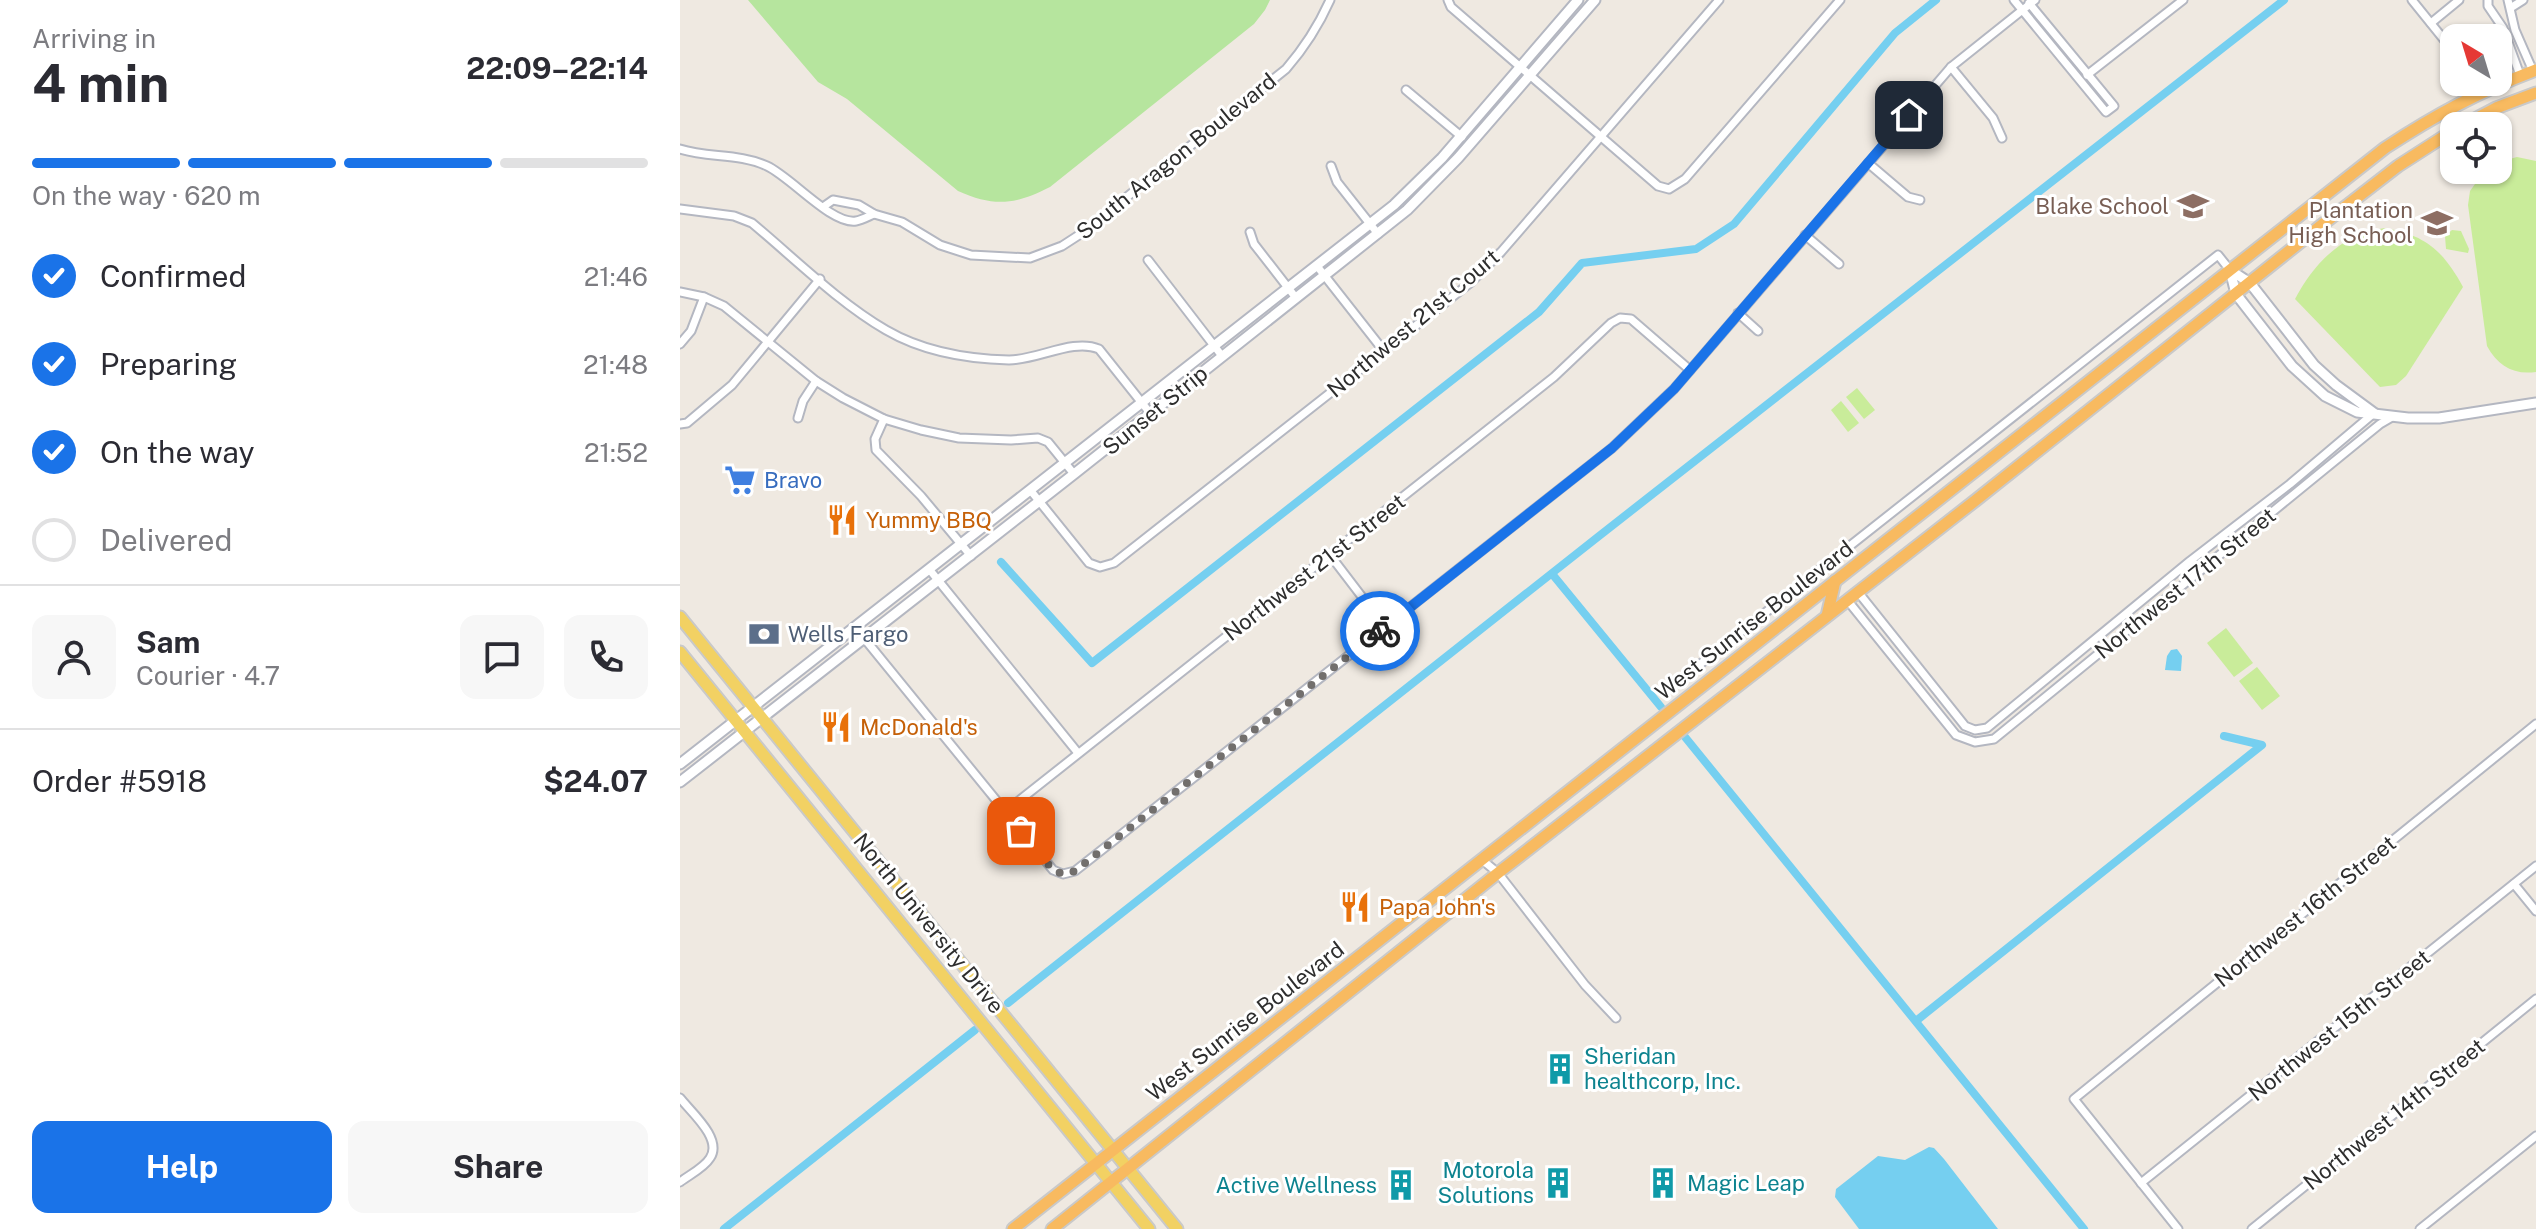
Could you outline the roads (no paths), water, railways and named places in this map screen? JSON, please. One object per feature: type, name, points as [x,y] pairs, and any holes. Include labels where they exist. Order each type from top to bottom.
[{"type":"highway","name":"West Sunrise Boulevard","points":[[1013,1229],[2385,148],[2435,115],[2487,88],[2534,70]]},
{"type":"highway","points":[[2488,112],[2536,93]]},
{"type":"highway","name":"West Sunrise Boulevard","points":[[1052,1229],[1498,873],[2398,166],[2440,139]]},
{"type":"highway","points":[[1827,617],[1835,581]]},
{"type":"main road","name":"North University Drive","points":[[680,617],[1177,1229]]},
{"type":"main road","name":"North University Drive","points":[[680,652],[1149,1229]]},
{"type":"street","name":"South Aragon Boulevard","points":[[851,203],[902,222],[940,245],[971,255],[1030,258],[1062,246],[1286,69],[1303,50],[1330,0]]},
{"type":"street","points":[[1448,0],[1451,7],[1658,186],[1669,189],[1685,179],[1840,0]]},
{"type":"street","name":"Sunset Strip","points":[[680,764],[1371,224],[1420,181],[1578,0]]},
{"type":"street","name":"Sunset Strip","points":[[680,782],[971,556],[1420,199],[1595,0]]},
{"type":"street","name":"Northwest 21st Court","points":[[1039,502],[1089,563],[1100,567],[1114,563],[1470,283],[1501,252],[1719,0]]},
{"type":"street","points":[[855,627],[1053,870],[1063,874],[1075,871],[1612,448],[1674,389],[1951,67],[2022,9],[2030,1],[2114,106],[2106,112],[2022,9],[2014,0]]},
{"type":"street","points":[[2080,80],[2183,0]]},
{"type":"street","points":[[2412,0],[2440,34]]},
{"type":"street","points":[[2431,23],[2448,3],[2459,0]]},
{"type":"street","points":[[2477,0],[2488,1],[2503,28],[2520,75]]},
{"type":"street","points":[[2523,0],[2510,3],[2511,15],[2534,70]]},
{"type":"street","points":[[1951,67],[1993,118],[2002,138]]},
{"type":"street","points":[[1406,90],[1470,144]]},
{"type":"street","points":[[680,149],[739,157],[764,165],[782,174],[830,214],[850,220],[874,214]]},
{"type":"street","points":[[1868,163],[1908,197],[1920,200]]},
{"type":"street","points":[[1331,166],[1337,182],[1378,234]]},
{"type":"street","points":[[823,207],[833,200],[851,203],[850,220]]},
{"type":"street","points":[[680,209],[734,216],[752,223],[858,311],[888,331],[931,349],[977,358],[1012,360],[1088,344],[1099,349],[1150,413]]},
{"type":"street","points":[[1250,232],[1254,244],[1296,298]]},
{"type":"street","points":[[1805,235],[1839,264]]},
{"type":"street","points":[[1675,684],[2218,255],[2230,270],[2250,283],[2314,365],[2374,413]]},
{"type":"street","points":[[1148,260],[1222,356]]},
{"type":"street","points":[[1317,266],[1383,350]]},
{"type":"street","points":[[2230,270],[2236,294],[2302,377],[2325,396],[2357,412],[2392,417],[2439,418],[2536,403]]},
{"type":"street","points":[[680,424],[687,423],[732,385],[820,279]]},
{"type":"street","points":[[680,292],[704,297],[724,306],[816,381],[884,419],[959,438],[1038,438],[1048,442],[1074,474]]},
{"type":"street","points":[[680,344],[691,331],[704,297]]},
{"type":"street","points":[[1738,313],[1758,331]]},
{"type":"street","name":"Northwest 21st Street","points":[[1006,811],[1554,377],[1611,323],[1620,318],[1631,319],[1690,370]]},
{"type":"street","points":[[798,418],[803,401],[816,381]]},
{"type":"street","name":"Northwest 17th Street","points":[[1858,592],[1965,726],[1975,730],[1987,728],[2374,413]]},
{"type":"street","name":"Northwest 17th Street","points":[[1848,601],[1956,735],[1975,742],[1994,739],[2392,417]]},
{"type":"street","points":[[884,419],[875,439],[876,450],[921,496],[971,556]]},
{"type":"street","points":[[1031,491],[1039,502]]},
{"type":"street","points":[[1330,555],[1385,627]]},
{"type":"street","points":[[1829,562],[1835,581]]},
{"type":"street","points":[[929,569],[1078,753]]},
{"type":"street","name":"Northwest 16th Street","points":[[2141,1183],[2074,1099],[2536,724]]},
{"type":"street","points":[[1481,859],[1498,873],[1585,985],[1616,1018]]},
{"type":"street","name":"Northwest 15th Street","points":[[2141,1183],[2536,866]]},
{"type":"street","points":[[2514,884],[2536,911]]},
{"type":"street","name":"Northwest 14th Street","points":[[2252,1229],[2536,999]]},
{"type":"street","points":[[680,1098],[711,1137],[714,1149],[710,1159],[680,1182]]},
{"type":"street","points":[[2420,1229],[2536,1136]]},
{"type":"street","points":[[2141,1183],[2178,1229]]},
{"type":"water","points":[[2177,649],[2182,656],[2181,671],[2165,670],[2167,656],[2171,650]]},
{"type":"water","points":[[1929,1147],[1944,1159],[1998,1229],[1859,1229],[1835,1197],[1836,1189],[1878,1156],[1905,1160]]},
{"type":"waterway","points":[[1001,562],[1092,663],[1539,312],[1582,263],[1696,249],[1734,224],[1895,33],[1936,0]]},
{"type":"waterway","points":[[1008,1003],[1485,625],[2284,0]]},
{"type":"waterway","points":[[1553,575],[1661,707]]},
{"type":"waterway","points":[[1916,1021],[2262,745],[2224,736]]},
{"type":"waterway","points":[[1685,737],[2084,1229]]},
{"type":"waterway","points":[[724,1229],[975,1030]]},
{"type":"place","name":"Blake School","points":[[2193,206]]},
{"type":"place","name":"Plantation High School","points":[[2437,223]]},
{"type":"place","name":"Bravo","points":[[740,480]]},
{"type":"place","name":"Yummy BBQ","points":[[842,520]]},
{"type":"place","name":"Wells Fargo","points":[[764,634]]},
{"type":"place","name":"McDonald's","points":[[836,727]]},
{"type":"place","name":"Papa John's","points":[[1355,907]]},
{"type":"place","name":"Sheridan healthcorp, Inc.","points":[[1560,1069]]},
{"type":"place","name":"Motorola Solutions","points":[[1558,1183]]},
{"type":"place","name":"Magic Leap","points":[[1663,1183]]},
{"type":"place","name":"Active Wellness","points":[[1401,1185]]}]
